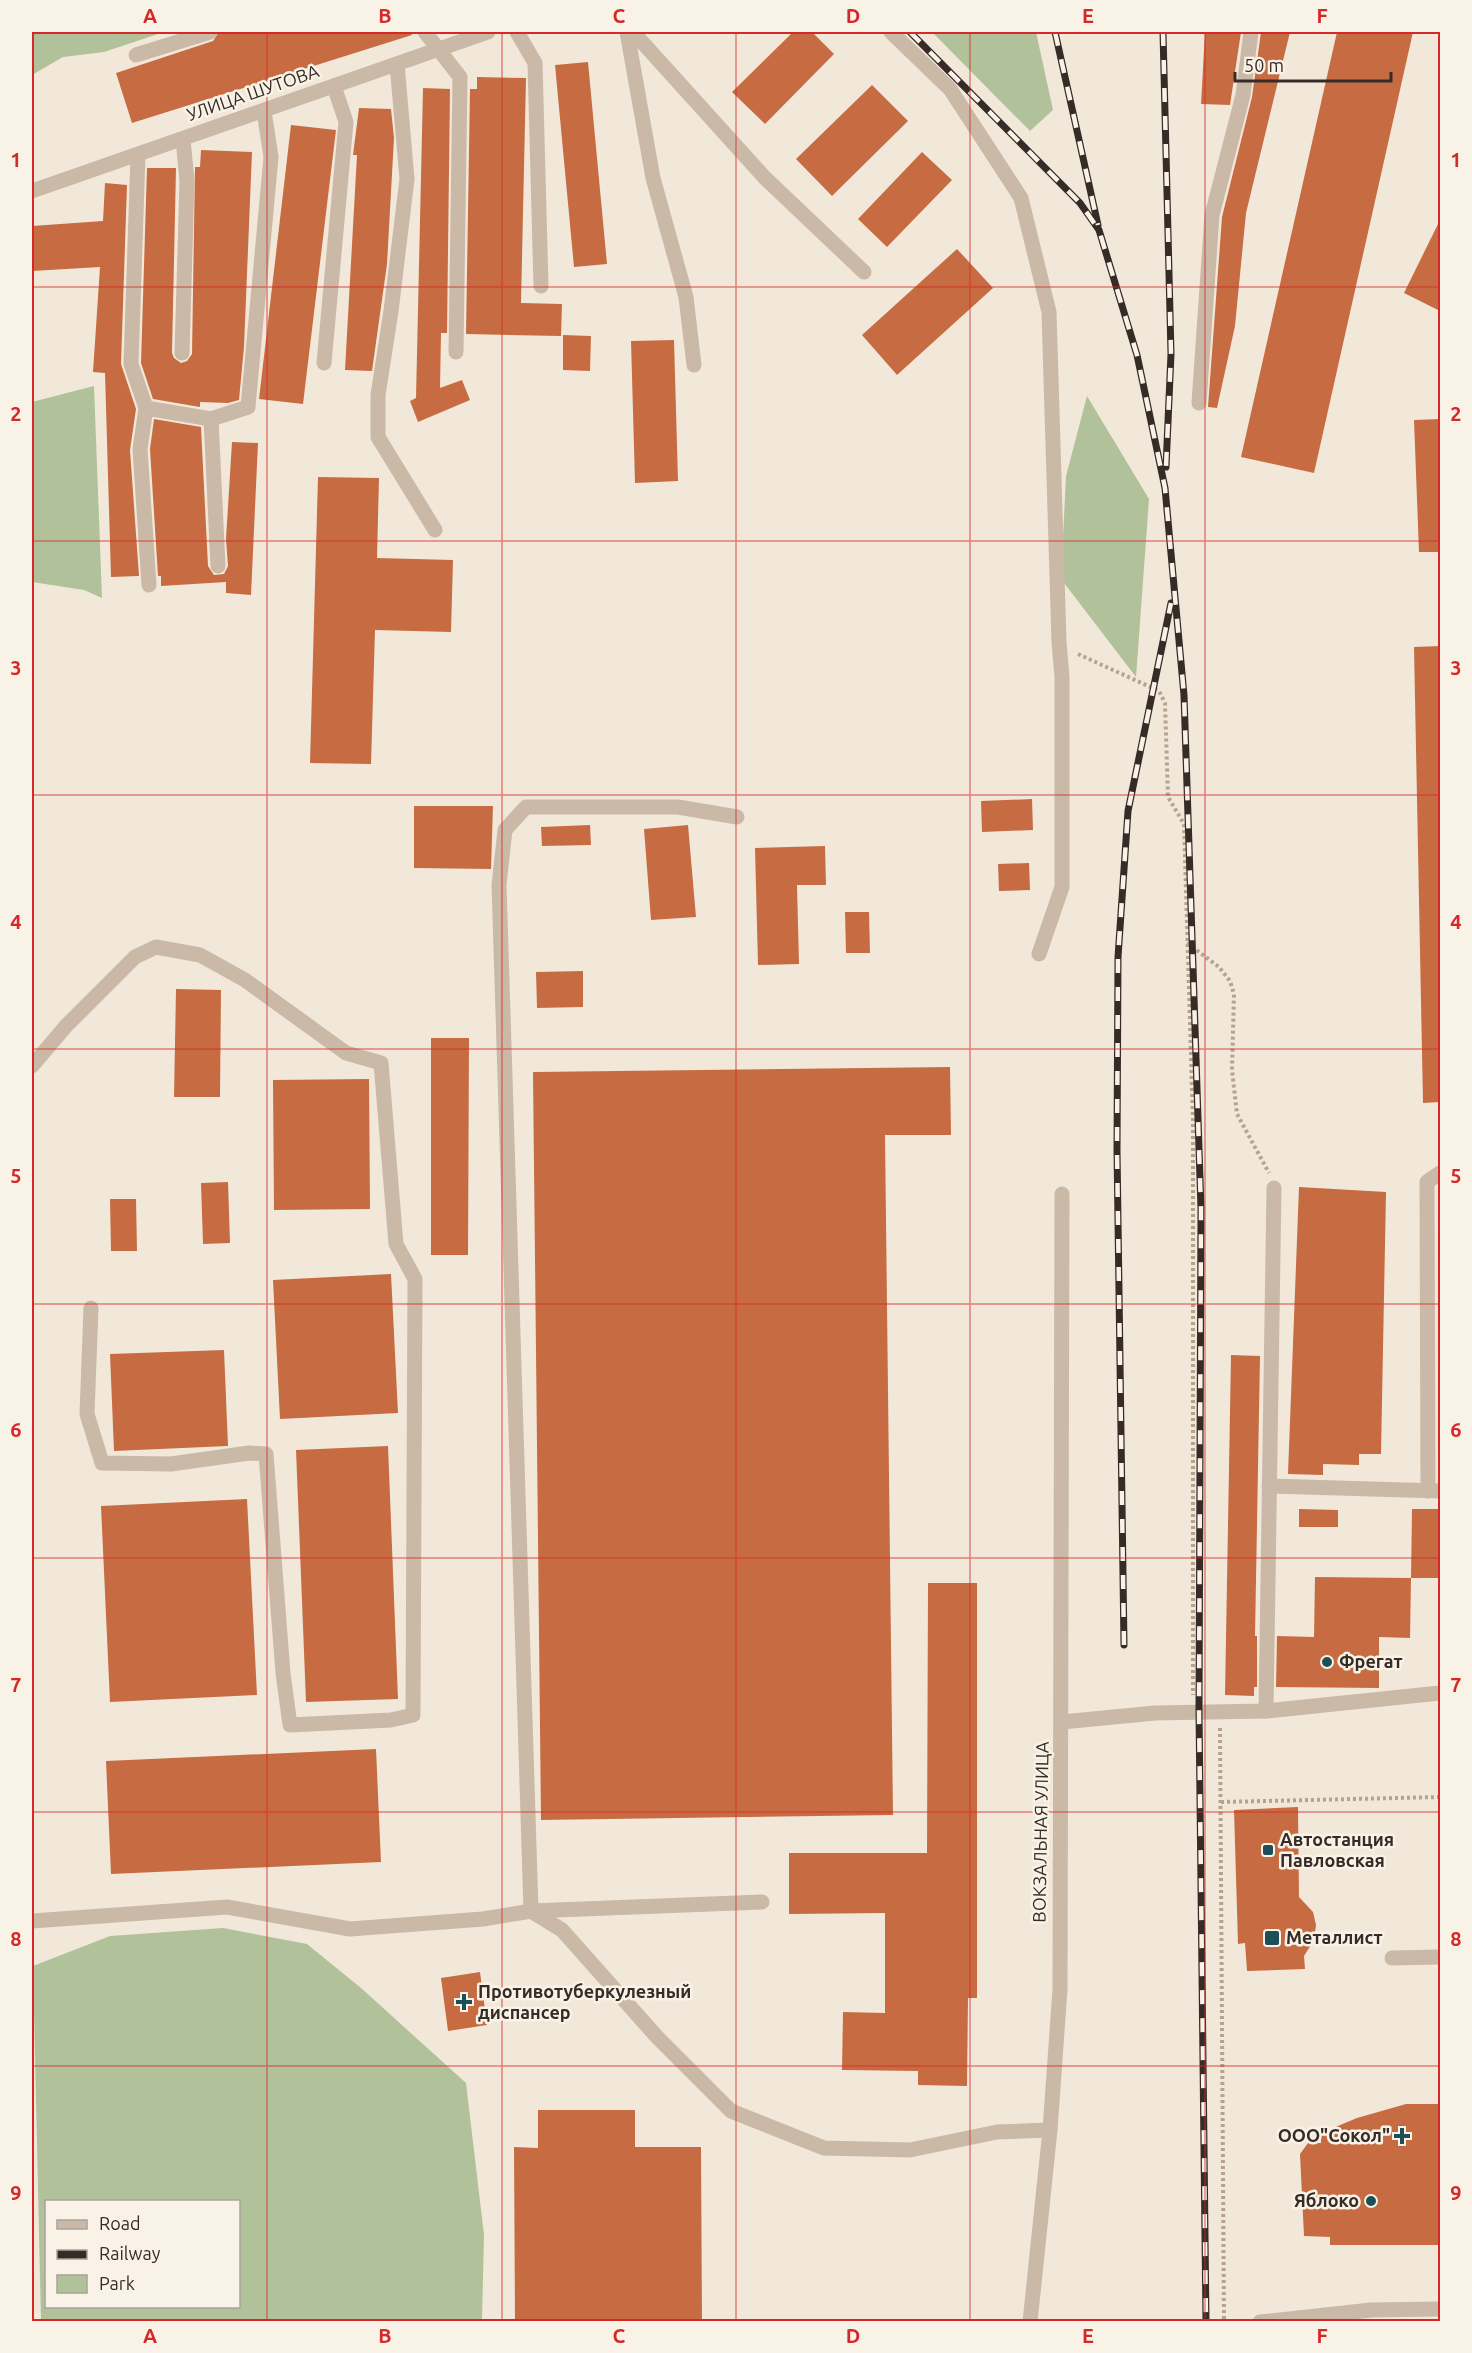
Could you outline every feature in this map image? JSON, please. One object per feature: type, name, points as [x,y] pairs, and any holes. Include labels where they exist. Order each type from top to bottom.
[{"type":"street","points":[[136,55],[210,32]]},
{"type":"street","points":[[425,32],[460,77],[456,352]]},
{"type":"street","name":"УЛИЦА ШУТОВА","points":[[32,190],[488,32]]},
{"type":"street","points":[[518,32],[535,63],[541,286]]},
{"type":"street","points":[[627,32],[653,178],[686,297],[694,365]]},
{"type":"street","points":[[633,32],[765,178],[864,272]]},
{"type":"street","points":[[891,32],[950,89],[1021,198],[1049,312],[1062,677],[1062,887],[1039,954]]},
{"type":"street","points":[[1199,403],[1212,215],[1244,94],[1251,32]]},
{"type":"street","points":[[397,63],[407,179],[378,394],[378,438],[435,530]]},
{"type":"street","points":[[324,363],[346,122],[334,86]]},
{"type":"street","points":[[146,408],[211,419],[248,407],[271,157],[264,111]]},
{"type":"street","points":[[182,353],[188,181],[183,139]]},
{"type":"street","points":[[138,155],[131,364],[146,408],[140,449],[149,585]]},
{"type":"street","points":[[211,419],[218,566]]},
{"type":"street","points":[[524,1912],[499,885],[505,830],[526,807],[678,807],[737,817]]},
{"type":"street","points":[[32,1066],[66,1026],[135,957],[156,947],[200,955],[245,980],[346,1053],[381,1063],[396,1244],[415,1279],[413,1715],[391,1720],[290,1725],[266,1454],[171,1464],[102,1463],[87,1414],[91,1308]]},
{"type":"street","points":[[1269,1486],[1434,1491],[1427,1182],[1440,1173]]},
{"type":"street","points":[[1266,1711],[1274,1188]]},
{"type":"street","points":[[1062,1194],[1062,1722]]},
{"type":"street","name":"ВОКЗАЛЬНАЯ УЛИЦА","points":[[1030,2322],[1050,2130],[1060,1989],[1062,1722],[1193,1711],[1266,1711],[1440,1693]]},
{"type":"street","points":[[32,1921],[227,1907],[350,1929],[483,1919],[524,1912],[762,1902]]},
{"type":"street","points":[[524,1912],[562,1929],[657,2037],[731,2111],[824,2148],[910,2150],[997,2132],[1050,2130]]},
{"type":"street","points":[[1392,1958],[1440,1957]]},
{"type":"street","points":[[1260,2322],[1371,2316],[1440,2309]]},
{"type":"path","points":[[1059,642],[1086,660],[1159,691],[1165,703],[1168,797],[1184,824],[1193,1122],[1193,1711]]},
{"type":"path","points":[[1187,943],[1219,967],[1230,981],[1234,994],[1232,1070],[1237,1114],[1271,1176],[1274,1188]]},
{"type":"path","points":[[1220,1741],[1224,2322]]},
{"type":"path","points":[[1221,1802],[1440,1797]]},
{"type":"green space","points":[[32,32],[161,33],[104,52],[63,57],[32,75]]},
{"type":"green space","points":[[932,32],[1036,32],[1053,110],[1030,131]]},
{"type":"green space","points":[[94,386],[102,598],[84,590],[32,582],[32,402]]},
{"type":"green space","points":[[1087,396],[1149,499],[1136,677],[1061,579],[1066,476]]},
{"type":"green space","points":[[223,1928],[307,1944],[361,1988],[466,2083],[484,2235],[482,2321],[41,2321],[33,1966],[110,1936]]},
{"type":"building","points":[[219,32],[411,32],[412,35],[132,123],[116,73],[213,41]]},
{"type":"building","points":[[793,32],[812,32],[834,54],[765,124],[732,92]]},
{"type":"building","points":[[1205,32],[1241,32],[1230,105],[1201,104]]},
{"type":"building","points":[[1261,32],[1290,32],[1246,213],[1235,326],[1217,408],[1208,407],[1222,217],[1252,97]]},
{"type":"building","points":[[1337,32],[1413,32],[1314,473],[1241,457]]},
{"type":"building","points":[[588,62],[607,264],[574,267],[555,65]]},
{"type":"building","points":[[477,77],[526,78],[521,303],[562,304],[561,336],[466,334],[470,89],[477,89]]},
{"type":"building","points":[[872,85],[908,121],[832,196],[796,159]]},
{"type":"building","points":[[423,88],[450,89],[447,333],[441,333],[440,388],[462,380],[470,400],[418,422],[410,401],[416,398]]},
{"type":"building","points":[[359,108],[391,109],[394,138],[387,264],[372,371],[345,370],[357,155],[353,155]]},
{"type":"building","points":[[291,125],[336,130],[303,404],[259,399]]},
{"type":"building","points":[[201,150],[252,152],[244,347],[239,400],[228,403],[200,402],[200,407],[153,399],[141,363],[147,168],[176,168],[172,353],[174,358],[181,363],[187,361],[192,354],[195,167],[200,167]]},
{"type":"building","points":[[922,152],[952,180],[887,247],[858,219]]},
{"type":"building","points":[[105,183],[127,185],[121,364],[136,409],[130,450],[139,576],[111,577],[105,373],[93,372],[100,267],[32,271],[32,226],[103,221]]},
{"type":"building","points":[[1440,220],[1440,311],[1404,293]]},
{"type":"building","points":[[957,249],[993,288],[897,375],[862,335]]},
{"type":"building","points":[[563,335],[591,336],[590,371],[563,370]]},
{"type":"building","points":[[674,340],[678,481],[635,483],[631,341]]},
{"type":"building","points":[[154,419],[201,427],[208,566],[214,575],[224,574],[228,566],[226,539],[232,442],[258,443],[251,595],[226,593],[226,582],[161,586],[161,576],[158,576],[150,449]]},
{"type":"building","points":[[1440,419],[1440,552],[1419,552],[1414,420]]},
{"type":"building","points":[[318,477],[379,478],[377,558],[453,560],[451,632],[375,630],[371,764],[310,763]]},
{"type":"building","points":[[1440,646],[1440,1102],[1423,1103],[1414,647]]},
{"type":"building","points":[[1032,799],[1033,830],[982,832],[981,801]]},
{"type":"building","points":[[414,806],[493,806],[491,869],[414,868]]},
{"type":"building","points":[[590,825],[591,845],[542,846],[541,827]]},
{"type":"building","points":[[688,825],[696,917],[651,920],[644,829]]},
{"type":"building","points":[[825,846],[826,885],[797,885],[799,964],[758,965],[755,848]]},
{"type":"building","points":[[1029,863],[1030,890],[999,891],[998,864]]},
{"type":"building","points":[[845,912],[869,912],[870,953],[846,953]]},
{"type":"building","points":[[583,971],[583,1007],[537,1008],[536,972]]},
{"type":"building","points":[[176,989],[221,990],[220,1097],[174,1097]]},
{"type":"building","points":[[431,1038],[469,1038],[468,1255],[431,1255]]},
{"type":"building","points":[[950,1067],[951,1135],[885,1135],[893,1815],[541,1820],[533,1072]]},
{"type":"building","points":[[369,1079],[370,1209],[274,1210],[273,1080]]},
{"type":"building","points":[[228,1182],[230,1243],[203,1244],[201,1183]]},
{"type":"building","points":[[1299,1187],[1386,1192],[1381,1454],[1359,1454],[1359,1465],[1323,1464],[1323,1475],[1288,1474]]},
{"type":"building","points":[[110,1199],[136,1199],[137,1251],[111,1251]]},
{"type":"building","points":[[391,1274],[398,1413],[280,1419],[273,1280]]},
{"type":"building","points":[[224,1350],[228,1446],[114,1451],[110,1354]]},
{"type":"building","points":[[1231,1355],[1260,1356],[1255,1636],[1257,1636],[1257,1687],[1254,1687],[1254,1696],[1225,1695]]},
{"type":"building","points":[[388,1446],[398,1699],[306,1702],[296,1450]]},
{"type":"building","points":[[247,1499],[257,1695],[110,1702],[101,1506]]},
{"type":"building","points":[[1299,1509],[1338,1510],[1338,1527],[1299,1527]]},
{"type":"building","points":[[1412,1509],[1440,1509],[1440,1578],[1411,1578]]},
{"type":"building","points":[[1315,1577],[1411,1578],[1410,1638],[1379,1637],[1379,1688],[1276,1687],[1277,1636],[1314,1637]]},
{"type":"building","points":[[928,1583],[977,1583],[977,1998],[968,1998],[967,2086],[918,2085],[918,2071],[842,2070],[843,2012],[885,2013],[885,1913],[789,1914],[789,1853],[927,1853]]},
{"type":"building","points":[[376,1749],[381,1862],[111,1874],[106,1761]]},
{"type":"building","points":[[1298,1807],[1299,1897],[1313,1912],[1316,1925],[1314,1940],[1304,1956],[1305,1969],[1247,1971],[1245,1943],[1238,1944],[1234,1810]]},
{"type":"building","name":"Противотуберкулезный диспансер","points":[[480,1972],[487,2025],[448,2031],[441,1978]]},
{"type":"building","name":"Яблоко","points":[[1406,2104],[1440,2104],[1440,2245],[1330,2245],[1330,2237],[1304,2236],[1300,2154],[1308,2143],[1321,2143],[1321,2133],[1357,2118]]},
{"type":"building","points":[[538,2110],[635,2110],[635,2147],[701,2147],[702,2322],[515,2322],[514,2147],[538,2148]]},
{"type":"railway","points":[[910,32],[1080,203],[1099,230],[1137,355],[1165,488],[1184,695],[1201,1209],[1199,1711],[1206,2322]]},
{"type":"railway","points":[[1055,32],[1098,225]]},
{"type":"railway","points":[[1163,32],[1171,354],[1166,467]]},
{"type":"railway","points":[[1124,1645],[1117,1150],[1118,957],[1128,811],[1171,603]]},
{"type":"place","name":"Фрегат","points":[[1327,1662]]},
{"type":"place","name":"Автостанция Павловская","points":[[1268,1850]]},
{"type":"place","name":"Металлист","points":[[1272,1938]]},
{"type":"place","name":"Противотуберкулезный диспансер","points":[[464,2002]]},
{"type":"place","name":"ООО\"Сокол\"","points":[[1402,2136]]},
{"type":"place","name":"Яблоко","points":[[1371,2201]]}]
